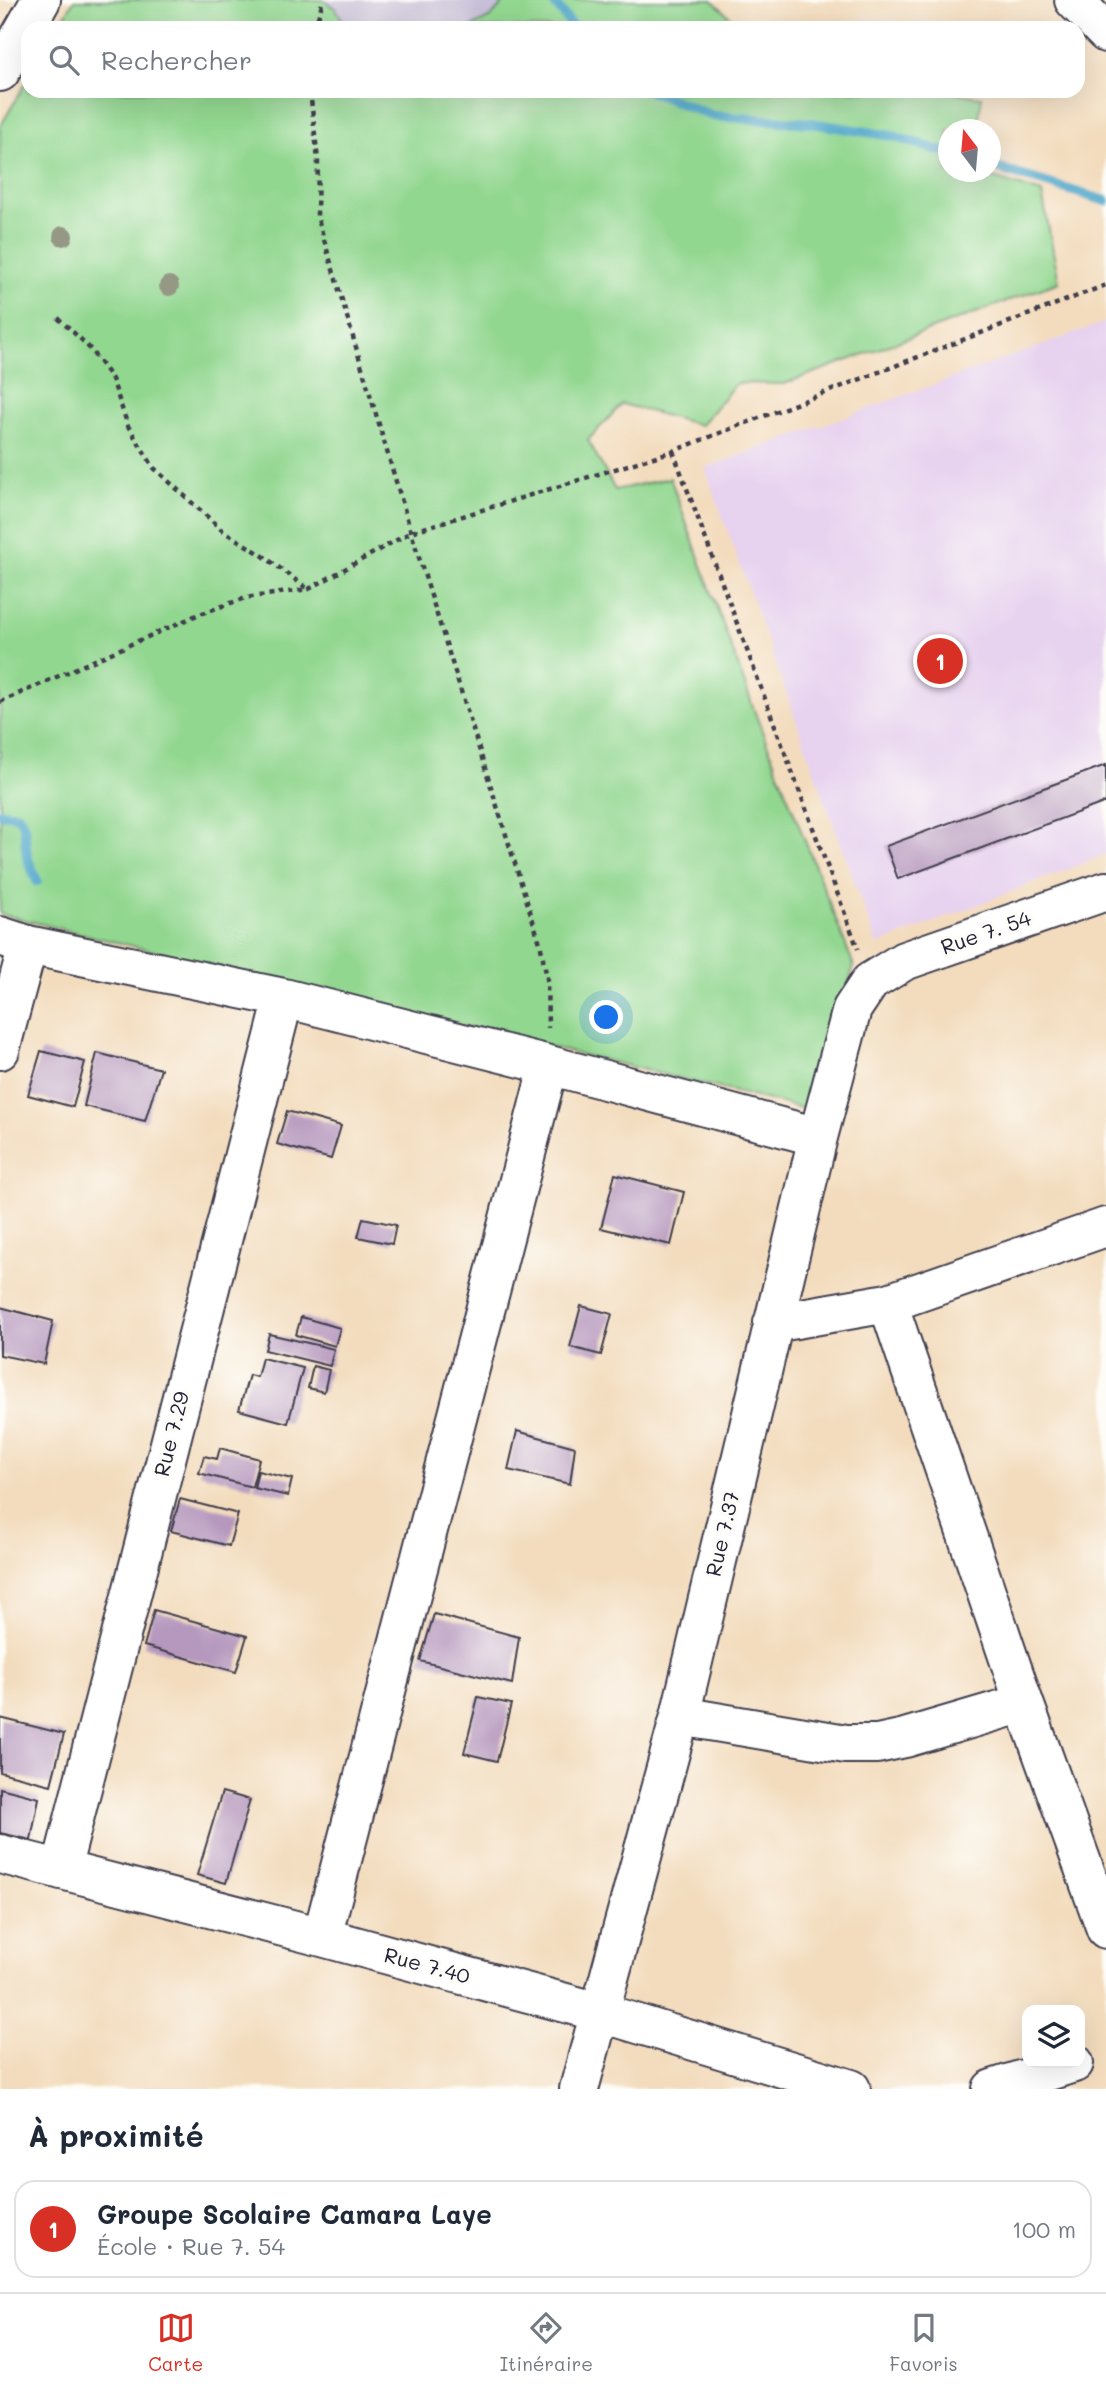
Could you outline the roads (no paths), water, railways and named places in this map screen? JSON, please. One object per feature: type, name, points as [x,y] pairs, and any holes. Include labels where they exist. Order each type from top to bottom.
[{"type":"street","points":[[29,21],[41,0]]},
{"type":"street","points":[[1074,0],[1106,33]]},
{"type":"street","points":[[0,72],[21,35]]},
{"type":"street","name":"Rue 7. 54","points":[[870,982],[904,961],[1106,891]]},
{"type":"street","points":[[0,1050],[14,940],[284,998],[818,1137]]},
{"type":"street","name":"Rue 7.37","points":[[579,2089],[680,1716],[818,1137],[852,1009],[870,982]]},
{"type":"street","name":"Rue 7.29","points":[[61,1870],[284,998]]},
{"type":"street","points":[[322,1937],[549,1065]]},
{"type":"street","points":[[773,1323],[888,1303],[1106,1227]]},
{"type":"street","points":[[888,1303],[1024,1703],[1106,1929]]},
{"type":"street","points":[[680,1716],[846,1744],[877,1744],[1024,1703]]},
{"type":"street","name":"Rue 7.40","points":[[0,1854],[599,2012],[851,2089]]},
{"type":"street","points":[[1085,2059],[1106,2052]]},
{"type":"street","points":[[992,2089],[1058,2068]]},
{"type":"waterway","points":[[552,0],[568,21]]},
{"type":"waterway","points":[[668,98],[713,116],[811,123],[892,136],[938,150]]},
{"type":"waterway","points":[[1001,169],[1106,201]]},
{"type":"waterway","points":[[0,813],[18,815],[24,826],[27,857],[37,881]]},
{"type":"place","name":"Groupe Scolaire Camara Laye","points":[[940,661]]}]
